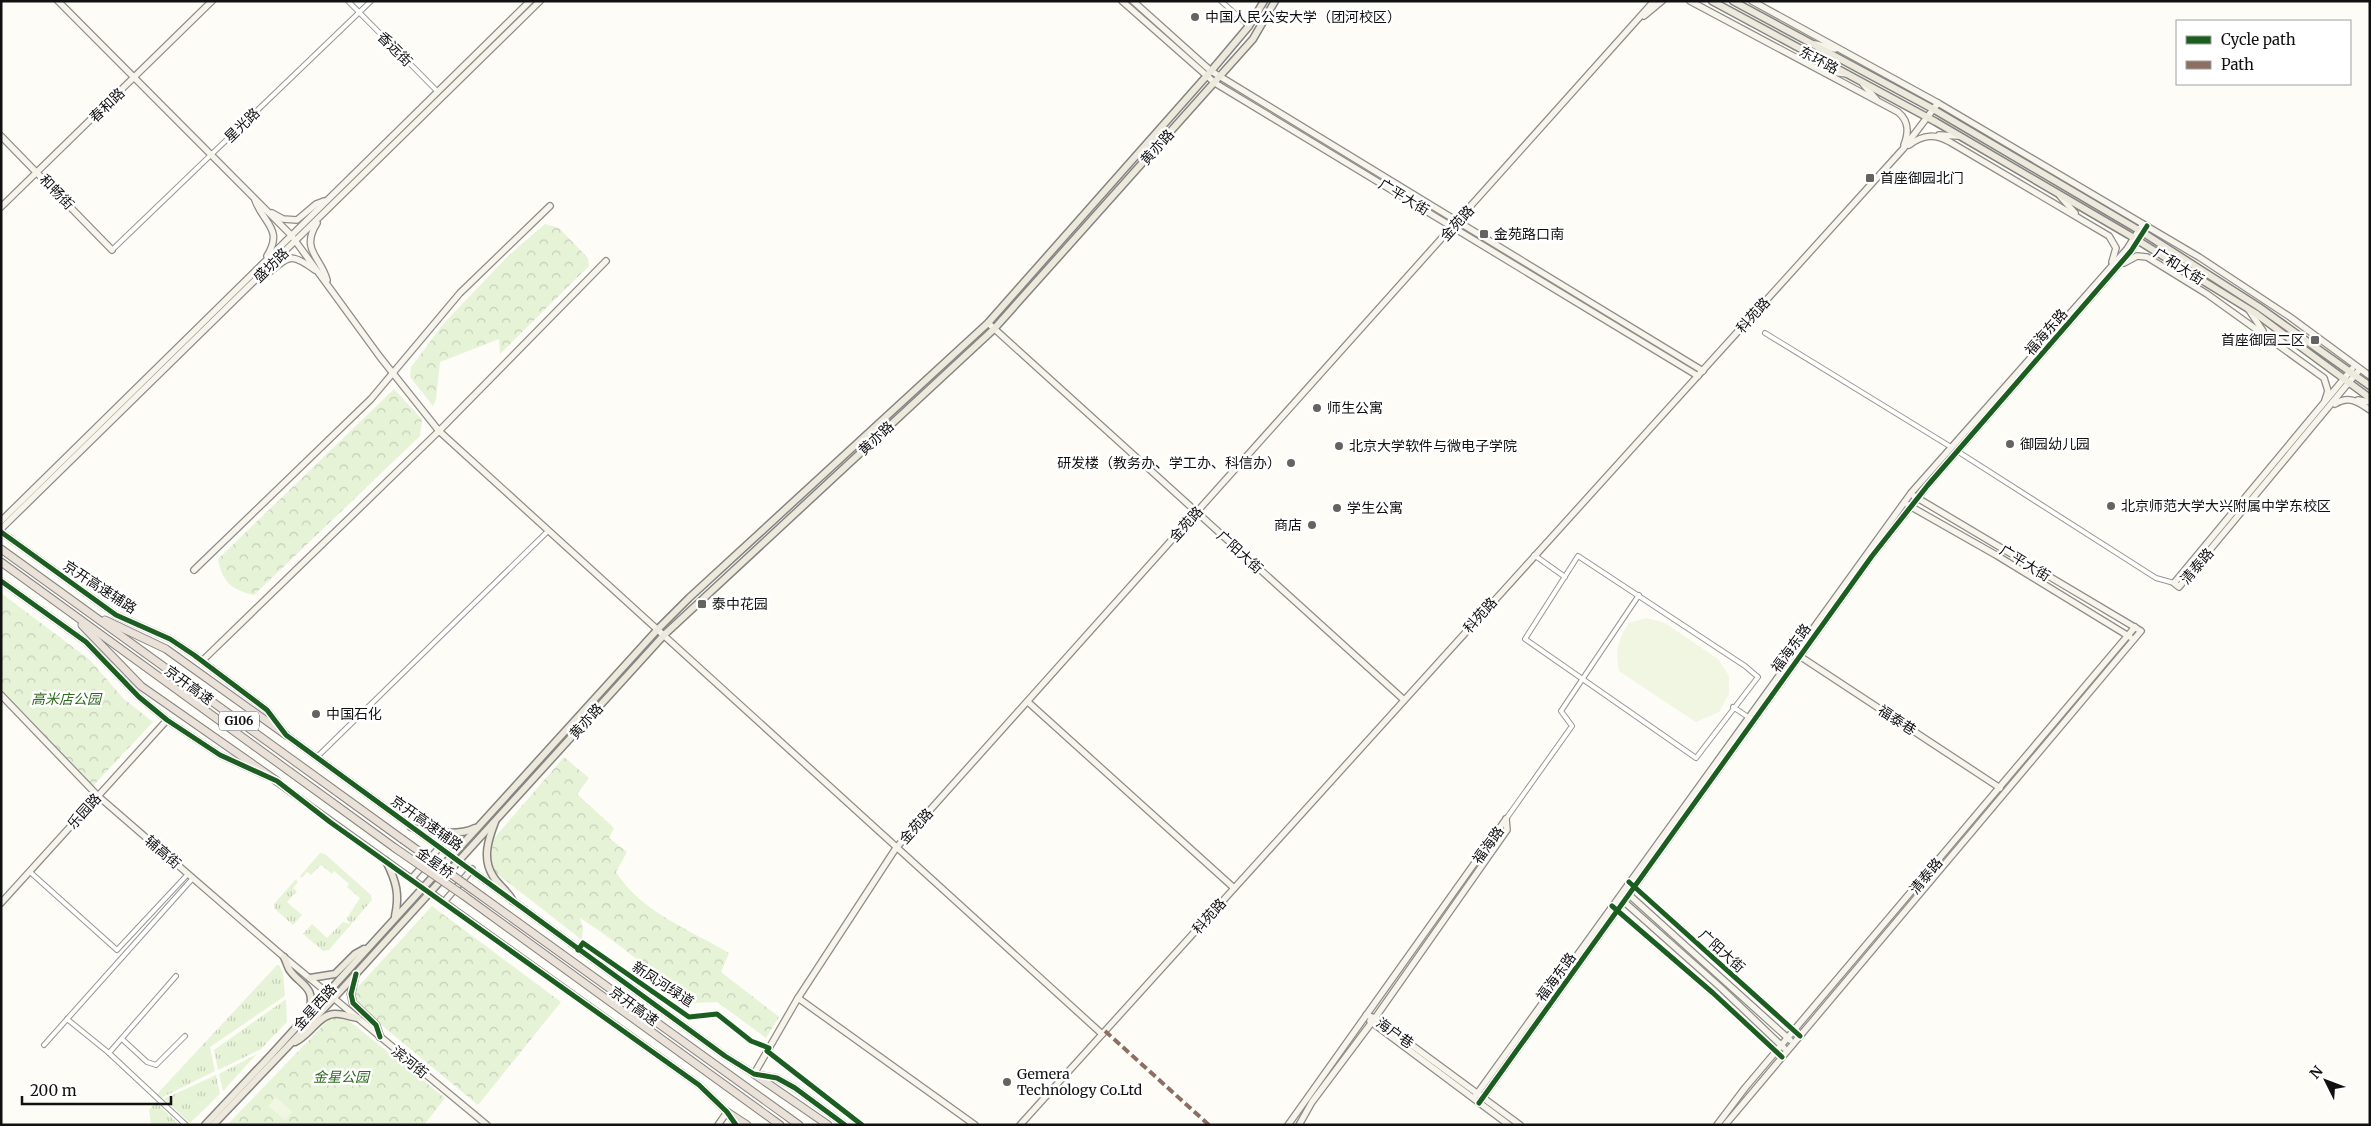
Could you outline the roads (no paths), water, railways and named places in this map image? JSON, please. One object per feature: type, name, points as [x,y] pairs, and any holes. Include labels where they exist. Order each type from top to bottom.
[{"type":"highway","name":"京开高速","points":[[1,549],[402,839]]},
{"type":"highway","name":"京开高速","points":[[1,562],[395,848]]},
{"type":"highway","points":[[76,604],[124,631],[166,649],[286,735]]},
{"type":"highway","points":[[70,612],[141,686],[276,781]]},
{"type":"highway","name":"金星桥","points":[[402,839],[469,887]]},
{"type":"highway","name":"金星桥","points":[[395,848],[463,895]]},
{"type":"highway","name":"京开高速","points":[[469,887],[799,1125]]},
{"type":"highway","name":"京开高速","points":[[463,895],[780,1125]]},
{"type":"highway","points":[[754,1074],[828,1125]]},
{"type":"highway","points":[[727,1112],[746,1125]]},
{"type":"main road","name":"黄亦路","points":[[424,887],[658,629],[689,598],[988,323],[1206,77],[1249,26],[1264,1]]},
{"type":"main road","name":"黄亦路","points":[[430,892],[664,635],[994,329],[1253,39],[1264,23],[1275,1]]},
{"type":"main road","name":"东环路","points":[[1712,1],[1927,118]]},
{"type":"main road","name":"东环路","points":[[1733,1],[1933,109]]},
{"type":"main road","name":"广和大街","points":[[1933,109],[2141,231],[2259,306],[2370,386]]},
{"type":"main road","name":"广和大街","points":[[1927,118],[2170,260],[2249,310],[2370,398]]},
{"type":"main road","points":[[497,818],[487,844],[487,862],[493,877],[508,892],[513,901]]},
{"type":"main road","points":[[411,827],[422,831],[457,832],[470,831],[479,826]]},
{"type":"main road","points":[[386,861],[396,881],[398,891],[399,902],[395,918]]},
{"type":"main road","name":"金星西路","points":[[204,1125],[424,887]]},
{"type":"main road","name":"金星西路","points":[[213,1125],[334,998],[430,892]]},
{"type":"main road","points":[[310,978],[335,974],[355,954],[368,948]]},
{"type":"main road","points":[[284,957],[289,969],[308,988],[311,1004],[308,1014]]},
{"type":"main road","points":[[356,974],[351,994],[353,1002],[376,1025],[380,1037]]},
{"type":"main road","points":[[291,1043],[304,1038],[325,1017],[332,1014],[358,1018]]},
{"type":"street","points":[[58,1],[291,235],[394,374],[439,431],[547,532],[658,629],[1102,1034]]},
{"type":"street","name":"春和路","points":[[1,207],[212,1]]},
{"type":"street","name":"香远街","points":[[348,1],[440,94]]},
{"type":"street","name":"星光路","points":[[112,250],[371,1]]},
{"type":"street","name":"盛坊路","points":[[1,530],[322,215],[530,1]]},
{"type":"street","name":"盛坊路","points":[[1,521],[328,199],[540,1]]},
{"type":"street","name":"广平大街","points":[[1122,1],[1206,77],[1455,224]]},
{"type":"street","name":"广平大街","points":[[1133,1],[1211,71],[1455,224],[1700,374]]},
{"type":"street","points":[[1221,1],[1249,26]]},
{"type":"street","points":[[1646,11],[1649,1]]},
{"type":"street","name":"金苑路","points":[[754,1074],[798,998],[896,848],[1654,1]]},
{"type":"street","points":[[1638,20],[1655,10],[1662,1]]},
{"type":"street","points":[[1690,1],[1904,117],[1907,133],[1903,149]]},
{"type":"street","points":[[1752,1],[1938,103],[2145,225],[2260,296],[2370,376]]},
{"type":"street","points":[[1769,10],[1787,30]]},
{"type":"street","points":[[1813,44],[1842,50]]},
{"type":"street","points":[[1819,71],[1847,74]]},
{"type":"street","points":[[1861,82],[1879,102]]},
{"type":"street","name":"科苑路","points":[[1020,1125],[1903,149],[1938,103]]},
{"type":"street","points":[[1937,135],[2109,236],[2114,241],[2116,248],[2115,257],[2101,282]]},
{"type":"street","name":"和畅街","points":[[1,136],[112,250]]},
{"type":"street","points":[[1903,149],[1926,136],[1958,136]]},
{"type":"street","points":[[2058,194],[2080,218]]},
{"type":"street","points":[[254,198],[258,211],[274,230],[275,239],[262,265]]},
{"type":"street","points":[[265,209],[282,219],[297,220],[316,204],[328,199]]},
{"type":"street","points":[[194,570],[371,399],[394,374],[460,293],[550,206]]},
{"type":"street","points":[[322,215],[314,228],[310,248],[324,270],[328,285]]},
{"type":"street","name":"福海东路","points":[[1478,1098],[1618,896],[1748,717],[1918,498],[2101,282],[2145,225]]},
{"type":"street","points":[[2101,282],[2130,259],[2137,256],[2145,255],[2170,260]]},
{"type":"street","points":[[2137,256],[2147,257],[2160,265],[2267,335],[2324,378],[2328,391],[2323,410]]},
{"type":"street","points":[[254,282],[287,258],[293,257],[320,275]]},
{"type":"street","points":[[202,661],[439,431],[606,262]]},
{"type":"street","name":"福海东路","points":[[1478,1098],[1629,894],[1910,493],[2101,282]]},
{"type":"street","points":[[2249,310],[2267,335]]},
{"type":"street","name":"广阳大街","points":[[988,323],[1403,700]]},
{"type":"street","points":[[1765,333],[1951,447]]},
{"type":"street","name":"清泰路","points":[[2174,583],[2358,368]]},
{"type":"street","points":[[2323,410],[2337,402],[2351,399],[2370,402]]},
{"type":"street","points":[[2351,399],[2370,410]]},
{"type":"street","points":[[1957,451],[2156,578],[2174,583]]},
{"type":"street","name":"广平大街","points":[[1910,493],[2141,631]]},
{"type":"street","name":"广平大街","points":[[1904,503],[1996,555],[2134,640]]},
{"type":"street","name":"京开高速辅路","points":[[1,530],[116,615],[170,640],[202,661],[267,710],[286,735],[411,827],[472,869],[578,950],[725,1056],[754,1074],[777,1078],[795,1088],[845,1125]]},
{"type":"street","points":[[317,758],[547,532]]},
{"type":"street","points":[[1534,555],[1565,577]]},
{"type":"street","points":[[1578,556],[1745,666],[1758,677],[1733,707],[1696,758],[1524,639],[1565,577],[1578,556]]},
{"type":"street","points":[[1,581],[86,642],[138,697],[167,720],[220,755],[276,781],[699,1085],[727,1112],[736,1125]]},
{"type":"street","points":[[1506,819],[1572,726],[1561,711],[1639,595]]},
{"type":"street","name":"清泰路","points":[[1717,1125],[1782,1045],[2134,627]]},
{"type":"street","name":"清泰路","points":[[1725,1125],[2141,631]]},
{"type":"street","name":"福泰巷","points":[[1797,654],[2000,788]]},
{"type":"street","name":"辅高街","points":[[1,695],[98,796],[334,998]]},
{"type":"street","points":[[1028,702],[1234,888]]},
{"type":"street","points":[[1733,707],[1748,717]]},
{"type":"street","name":"乐园路","points":[[1,903],[167,720]]},
{"type":"street","name":"福海路","points":[[1288,1125],[1506,819]]},
{"type":"street","name":"福海路","points":[[1298,1125],[1312,1102],[1373,1021],[1507,830],[1506,819]]},
{"type":"street","points":[[411,879],[440,847]]},
{"type":"street","points":[[444,902],[472,869]]},
{"type":"street","points":[[30,872],[117,950],[188,874]]},
{"type":"street","points":[[44,1045],[193,878]]},
{"type":"street","name":"广阳大街","points":[[1623,889],[1794,1043]]},
{"type":"street","name":"广阳大街","points":[[1618,896],[1787,1051]]},
{"type":"street","points":[[109,1052],[176,976]]},
{"type":"street","name":"滨河街","points":[[334,998],[487,1125]]},
{"type":"street","points":[[798,998],[976,1125]]},
{"type":"street","name":"海户巷","points":[[1366,1015],[1478,1098],[1520,1125]]},
{"type":"street","points":[[67,1019],[109,1052],[186,1125]]},
{"type":"street","points":[[122,1039],[147,1062],[156,1065],[185,1036]]},
{"type":"street","name":"海户巷","points":[[1478,1098],[1509,1125]]},
{"type":"street","points":[[718,1125],[727,1112]]},
{"type":"place","name":"中国人民公安大学（团河校区）","points":[[1195,17]]},
{"type":"place","name":"首座御园北门","points":[[1870,178]]},
{"type":"place","name":"金苑路口南","points":[[1484,234]]},
{"type":"place","name":"首座御园二区","points":[[2315,340]]},
{"type":"place","name":"师生公寓","points":[[1317,408]]},
{"type":"place","name":"御园幼儿园","points":[[2010,444]]},
{"type":"place","name":"北京大学软件与微电子学院","points":[[1339,446]]},
{"type":"place","name":"研发楼（教务办、学工办、科信办）","points":[[1291,463]]},
{"type":"place","name":"北京师范大学大兴附属中学东校区","points":[[2111,506]]},
{"type":"place","name":"学生公寓","points":[[1337,508]]},
{"type":"place","name":"商店","points":[[1312,525]]},
{"type":"place","name":"泰中花园","points":[[702,604]]},
{"type":"place","name":"中国石化","points":[[316,714]]},
{"type":"place","name":"Gemera Technology Co.Ltd","points":[[1007,1082]]},
{"type":"park label","name":"高米店公园","points":[[66,699]]},
{"type":"park label","name":"金星公园","points":[[341,1077]]}]
